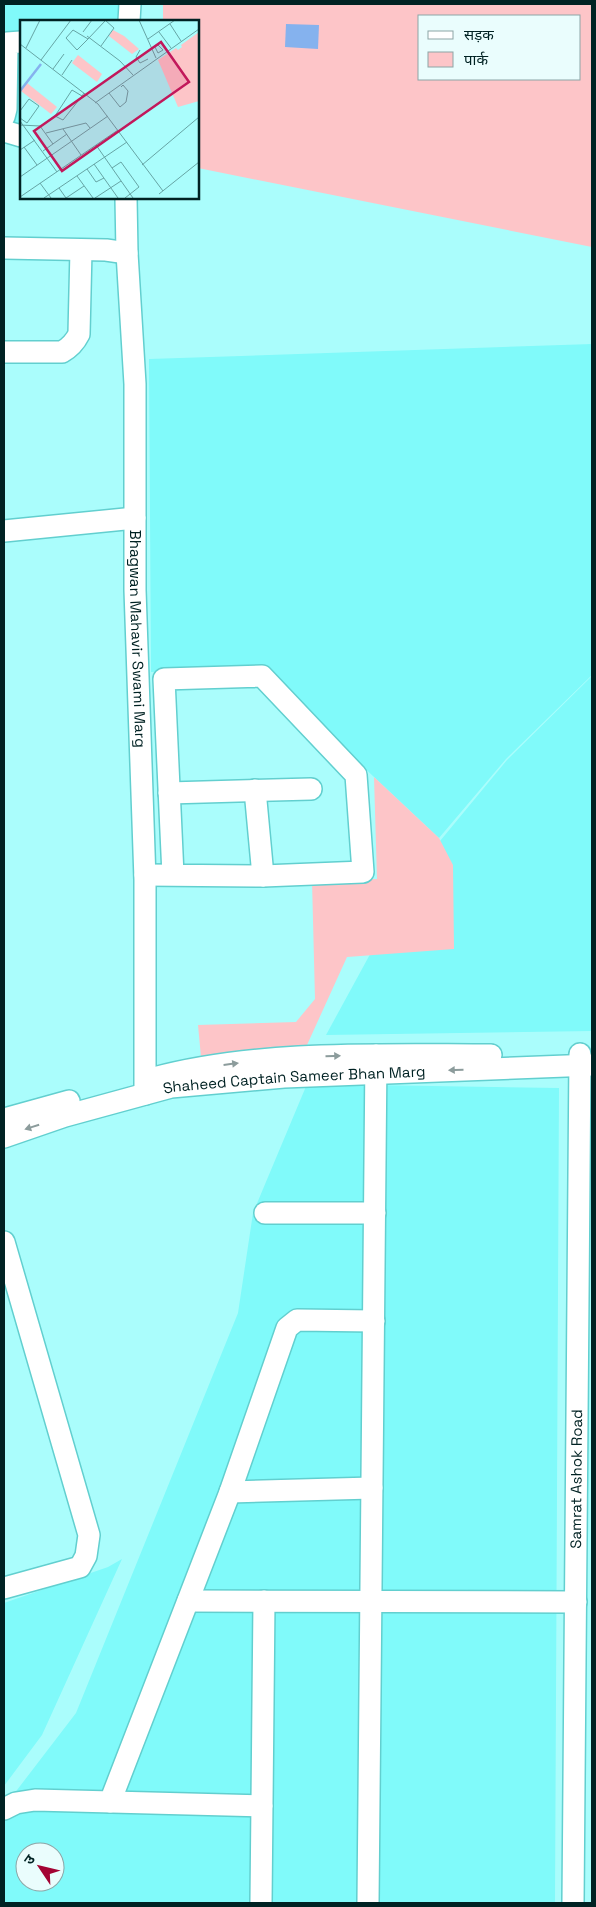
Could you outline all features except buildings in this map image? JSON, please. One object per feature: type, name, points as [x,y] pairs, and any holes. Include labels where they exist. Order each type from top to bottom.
[{"type":"street","points":[[129,20],[130,4]]},
{"type":"street","points":[[10,105],[7,43],[20,42]]},
{"type":"street","points":[[4,131],[20,136]]},
{"type":"street","name":"Bhagwan Mahavir Swami Marg","points":[[126,199],[127,254],[135,384],[137,684],[145,875],[145,1087]]},
{"type":"street","points":[[4,248],[106,250],[127,254]]},
{"type":"street","points":[[4,352],[62,352],[75,341],[79,334],[81,250]]},
{"type":"street","points":[[4,531],[135,518]]},
{"type":"street","points":[[145,875],[263,876],[363,872],[356,775],[262,676],[164,679],[174,875]]},
{"type":"street","points":[[169,793],[311,789]]},
{"type":"street","points":[[255,790],[263,876]]},
{"type":"street","name":"Shaheed Captain Sameer Bhan Marg","points":[[4,1136],[145,1087],[182,1070],[285,1058],[376,1064],[586,1060]]},
{"type":"street","name":"Samrat Ashok Road","points":[[573,1903],[576,1602],[585,1383],[586,1060]]},
{"type":"street","points":[[368,1903],[376,1064]]},
{"type":"street","name":"Shaheed Captain Sameer Bhan Marg","points":[[4,1118],[145,1087]]},
{"type":"street","points":[[265,1213],[375,1213]]},
{"type":"street","points":[[4,1242],[89,1536],[86,1556],[80,1567],[4,1588]]},
{"type":"street","points":[[110,1802],[230,1492],[287,1328],[297,1320],[374,1321]]},
{"type":"street","points":[[230,1492],[372,1488]]},
{"type":"street","points":[[188,1601],[576,1602]]},
{"type":"street","points":[[262,1903],[264,1601]]},
{"type":"street","points":[[4,1809],[16,1803],[35,1800],[262,1806]]},
{"type":"shaded area","points":[[4,4],[125,4],[124,20],[20,20],[20,141],[4,138]]},
{"type":"shaded area","points":[[286,24],[319,25],[318,49],[285,47]]},
{"type":"shaded area","points":[[592,344],[592,675],[506,759],[439,838],[259,669],[151,672],[149,359]]},
{"type":"shaded area","points":[[592,676],[592,1031],[326,1035],[416,870],[507,760]]},
{"type":"shaded area","points":[[307,1084],[559,1088],[555,1903],[4,1903],[4,1807],[76,1713],[238,1313],[253,1213]]},
{"type":"shaded area","points":[[122,1559],[42,1735],[4,1786],[4,1603],[108,1567]]},
{"type":"green space","points":[[163,4],[592,4],[592,247],[199,168],[199,20],[163,20]]},
{"type":"green space","points":[[374,777],[439,838],[453,865],[454,949],[347,957],[307,1045],[201,1057],[198,1025],[296,1022],[315,999],[312,881],[377,879]]}]
